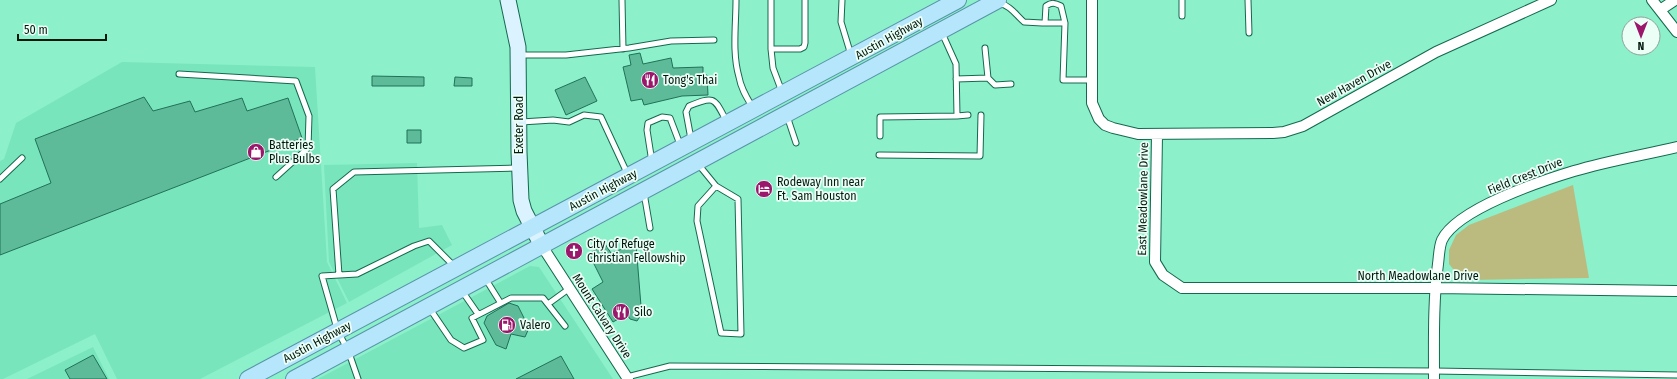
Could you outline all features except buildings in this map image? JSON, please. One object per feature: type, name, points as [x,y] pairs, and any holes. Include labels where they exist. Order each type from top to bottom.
[{"type":"main road","name":"Austin Highway","points":[[248,379],[958,0]]},
{"type":"main road","name":"Austin Highway","points":[[294,379],[429,308],[786,113],[996,1]]},
{"type":"street","name":"Exeter Road","points":[[508,0],[515,27],[518,55],[519,168],[521,200],[524,211],[542,246]]},
{"type":"street","name":"East Meadowlane Drive","points":[[1092,0],[1092,104],[1099,119],[1104,125],[1127,132],[1157,135],[1155,262],[1163,275]]},
{"type":"street","name":"New Haven Drive","points":[[1157,135],[1273,133],[1284,132],[1303,126],[1436,52],[1551,0]]},
{"type":"street","points":[[1652,0],[1677,32]]},
{"type":"street","points":[[1660,10],[1675,0]]},
{"type":"street","name":"Field Crest Drive","points":[[1434,375],[1435,288],[1441,241],[1451,227],[1465,216],[1519,191],[1574,171],[1677,147]]},
{"type":"street","name":"Mount Calvary Drive","points":[[542,246],[627,378]]},
{"type":"street","name":"North Meadowlane Drive","points":[[1163,275],[1182,288],[1197,290],[1435,288],[1677,291]]},
{"type":"lane","points":[[622,0],[623,49]]},
{"type":"lane","points":[[736,0],[736,57],[738,76],[742,90],[753,109]]},
{"type":"lane","points":[[771,0],[771,49],[773,68],[783,93]]},
{"type":"lane","points":[[771,49],[800,49],[804,47],[805,0]]},
{"type":"lane","points":[[842,0],[841,22],[851,58]]},
{"type":"lane","points":[[1182,0],[1182,16]]},
{"type":"lane","points":[[1248,0],[1249,34]]},
{"type":"lane","points":[[996,1],[1014,10],[1024,22],[1065,23]]},
{"type":"lane","points":[[1045,23],[1046,6],[1051,3],[1056,3],[1061,6],[1065,23],[1063,80],[1092,80]]},
{"type":"lane","points":[[940,31],[956,64],[957,116]]},
{"type":"lane","points":[[518,55],[566,55],[623,49],[671,41],[714,40]]},
{"type":"lane","points":[[986,48],[988,78],[995,85],[1011,84]]},
{"type":"lane","points":[[179,74],[296,81],[309,116],[308,148],[276,177]]},
{"type":"lane","points":[[956,79],[988,78]]},
{"type":"lane","points":[[686,145],[686,112],[689,106],[706,99],[716,101],[727,123]]},
{"type":"lane","points":[[786,113],[796,143]]},
{"type":"lane","points":[[519,122],[553,120],[569,122],[584,115],[601,118],[629,176]]},
{"type":"lane","points":[[880,136],[880,117],[968,115]]},
{"type":"lane","points":[[880,155],[980,156],[981,115]]},
{"type":"lane","points":[[652,163],[646,130],[648,123],[662,117],[670,118],[686,145]]},
{"type":"lane","points":[[0,179],[22,158]]},
{"type":"lane","points":[[697,162],[716,186],[738,199],[741,334],[720,333],[697,221],[698,206],[716,186]]},
{"type":"lane","points":[[339,275],[333,189],[354,172],[519,168]]},
{"type":"lane","points":[[644,190],[650,228]]},
{"type":"lane","points":[[358,379],[348,350],[338,332],[322,276],[357,274],[414,246],[429,241],[456,268]]},
{"type":"lane","points":[[484,277],[500,302]]},
{"type":"lane","points":[[548,304],[570,288]]},
{"type":"lane","points":[[461,290],[478,314]]},
{"type":"lane","points":[[429,308],[450,340],[464,348],[483,340],[472,318],[500,302],[511,298],[543,298],[565,326]]},
{"type":"lane","points":[[627,378],[670,366],[1434,375],[1626,376],[1677,374]]},
{"type":"shaded area","points":[[122,62],[315,67],[327,262],[347,303],[200,379],[117,379],[95,334],[3,379],[0,379],[0,161],[4,159],[16,123]]},
{"type":"shaded area","points":[[417,163],[419,228],[442,225],[452,245],[349,302],[329,262],[324,165]]},
{"type":"shaded area","points":[[1573,185],[1589,278],[1471,280],[1458,275],[1449,264],[1449,250],[1456,235],[1469,225]]},
{"type":"shaded area","points":[[530,266],[539,267],[613,379],[318,379]]},
{"type":"shaded area","points":[[93,347],[109,379],[27,379]]},
{"type":"place","name":"Tong's Thai","points":[[650,80]]},
{"type":"place","name":"Batteries Plus Bulbs","points":[[256,152]]},
{"type":"place","name":"Rodeway Inn near Ft. Sam Houston","points":[[764,189]]},
{"type":"place","name":"City of Refuge Christian Fellowship","points":[[574,251]]},
{"type":"place","name":"Silo","points":[[621,312]]},
{"type":"place","name":"Valero","points":[[507,325]]}]
